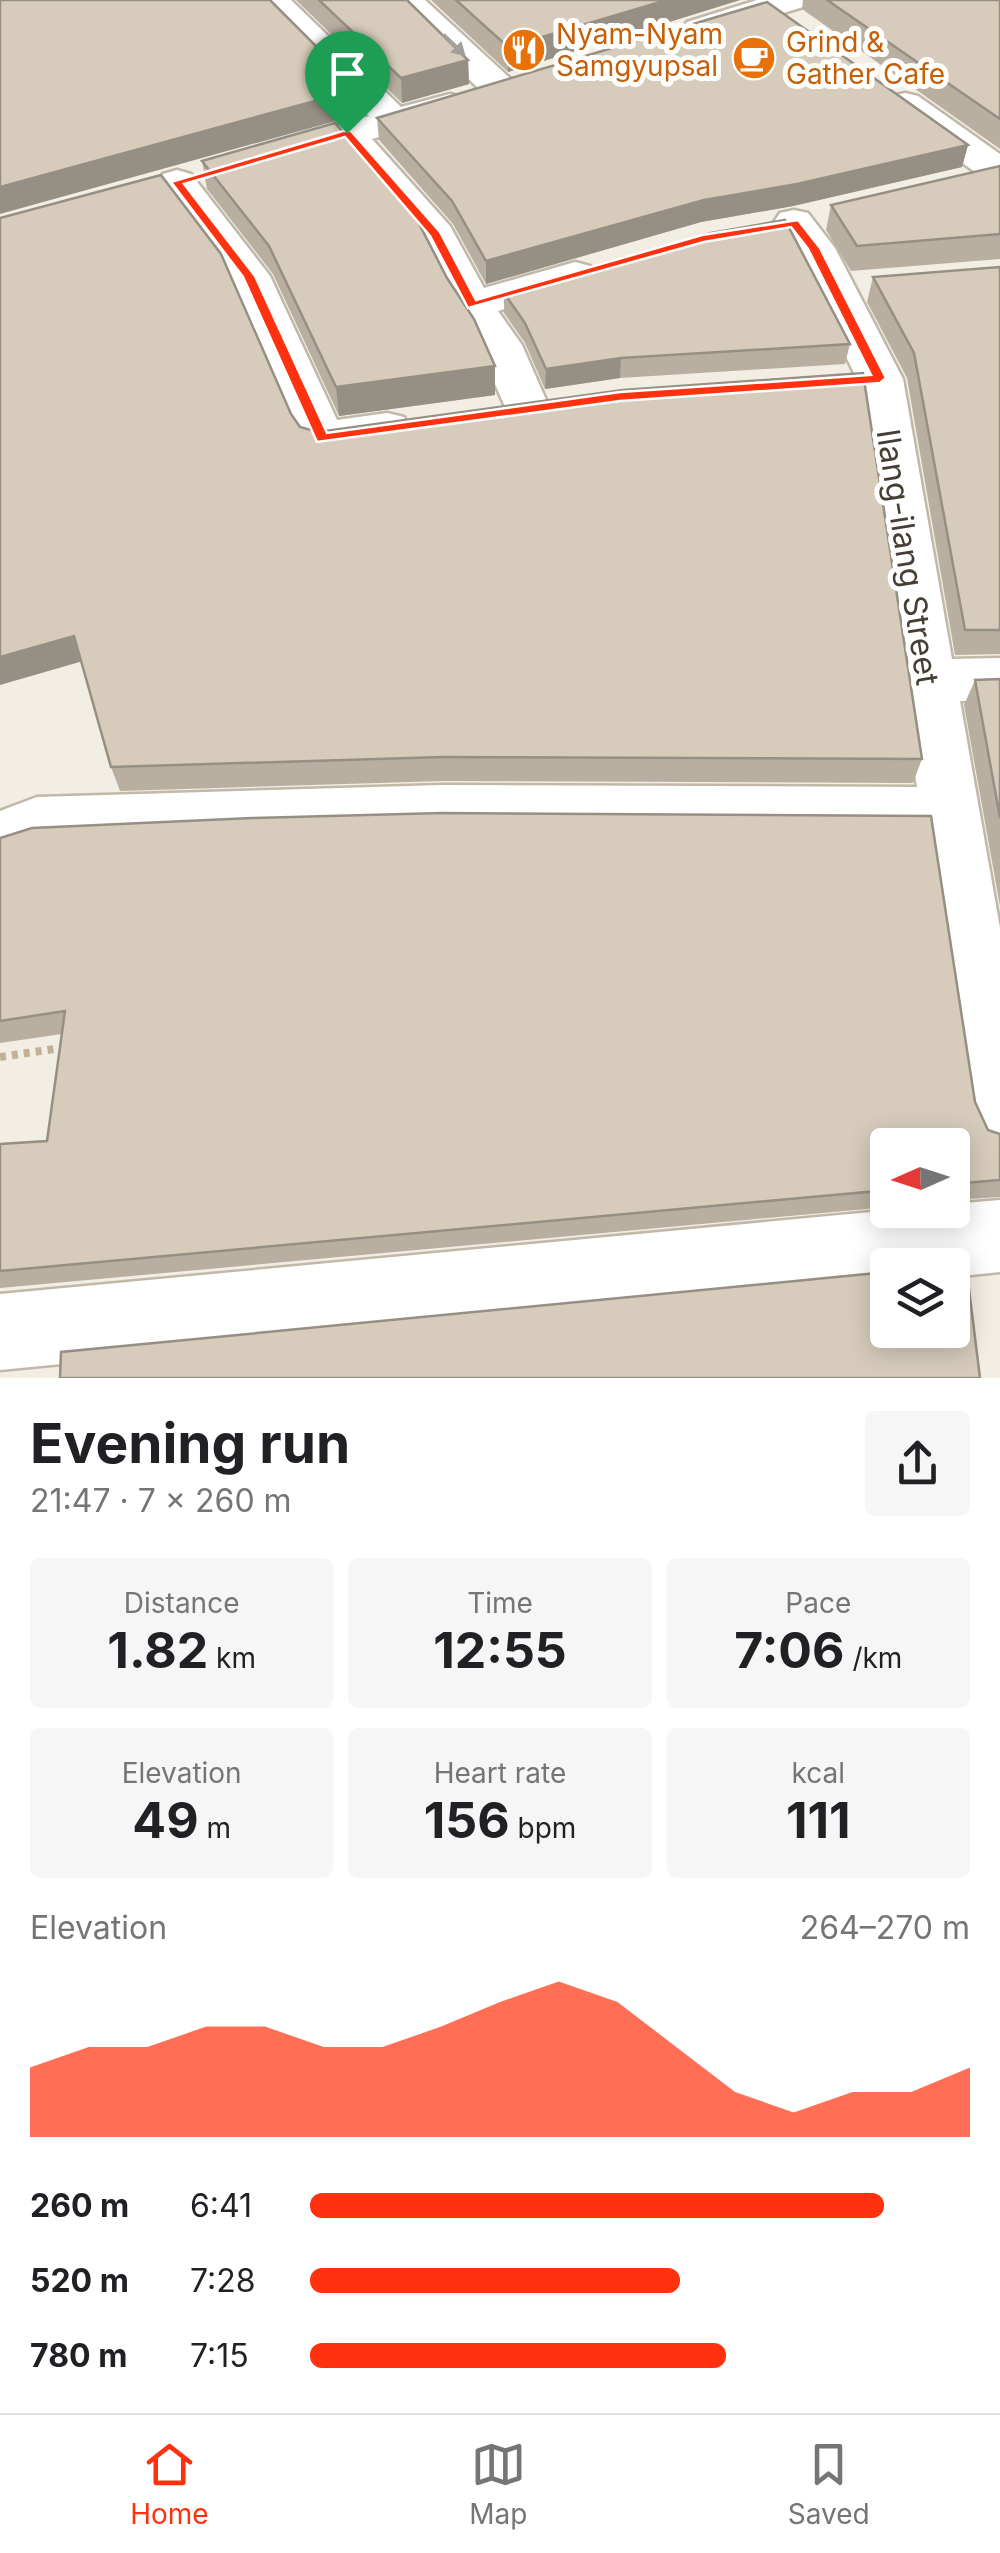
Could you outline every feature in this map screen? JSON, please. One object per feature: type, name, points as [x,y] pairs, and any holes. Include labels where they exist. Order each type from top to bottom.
[{"type":"street","points":[[272,0],[394,121]]},
{"type":"street","points":[[406,0],[501,90]]},
{"type":"street","points":[[662,40],[780,9]]},
{"type":"street","points":[[438,421],[322,438],[249,276],[192,178],[537,79]]},
{"type":"street","points":[[877,84],[988,176]]},
{"type":"street","points":[[347,133],[436,235],[472,305],[516,375],[528,409]]},
{"type":"street","name":"Ilang-ilang Street","points":[[794,222],[853,288],[861,380],[928,680],[1000,1121]]},
{"type":"street","points":[[472,305],[606,266]]},
{"type":"street","points":[[928,680],[1000,679]]},
{"type":"street","points":[[0,838],[37,822],[258,813],[443,809],[950,812]]},
{"type":"street","points":[[0,1332],[1000,1236]]},
{"type":"path","points":[[0,1057],[77,1045]]},
{"type":"building","points":[[0,0],[270,0],[359,89],[0,187]]},
{"type":"building","points":[[319,0],[407,0],[468,60],[401,78]]},
{"type":"building","points":[[456,0],[667,0],[508,47]]},
{"type":"building","points":[[827,0],[1000,0],[1000,119]]},
{"type":"building","points":[[767,2],[968,145],[797,184],[704,200],[486,261],[452,201],[377,118]]},
{"type":"building","points":[[335,123],[413,212],[447,278],[474,319],[495,366],[336,387],[269,246],[202,161]]},
{"type":"building","points":[[1000,166],[1000,234],[857,246],[831,205]]},
{"type":"building","points":[[161,175],[221,254],[300,427],[318,432],[623,390],[863,373],[922,759],[442,757],[111,767],[74,636],[0,657],[0,218]]},
{"type":"building","points":[[785,220],[850,344],[621,358],[546,369],[525,323],[504,293],[711,233]]},
{"type":"building","points":[[1000,267],[1000,630],[965,630],[914,353],[873,277]]},
{"type":"building","points":[[1000,679],[1000,818],[975,680]]},
{"type":"building","points":[[442,813],[931,816],[975,1102],[988,1130],[1000,1134],[1000,1180],[970,1182],[970,1128],[870,1128],[870,1192],[0,1271],[0,1144],[47,1141],[65,1011],[0,1021],[0,838],[32,828]]},
{"type":"building","points":[[870,1274],[870,1348],[970,1348],[970,1297],[980,1378],[60,1378],[61,1352]]},
{"type":"place","name":"Nyam-Nyam Samgyupsal","points":[[524,50]]},
{"type":"place","name":"Grind & Gather Cafe","points":[[754,58]]},
{"type":"route","points":[[347,133],[436,235],[472,305],[702,238],[794,222],[814,248],[880,378],[620,397],[322,438],[249,276],[177,182],[347,133]]}]
